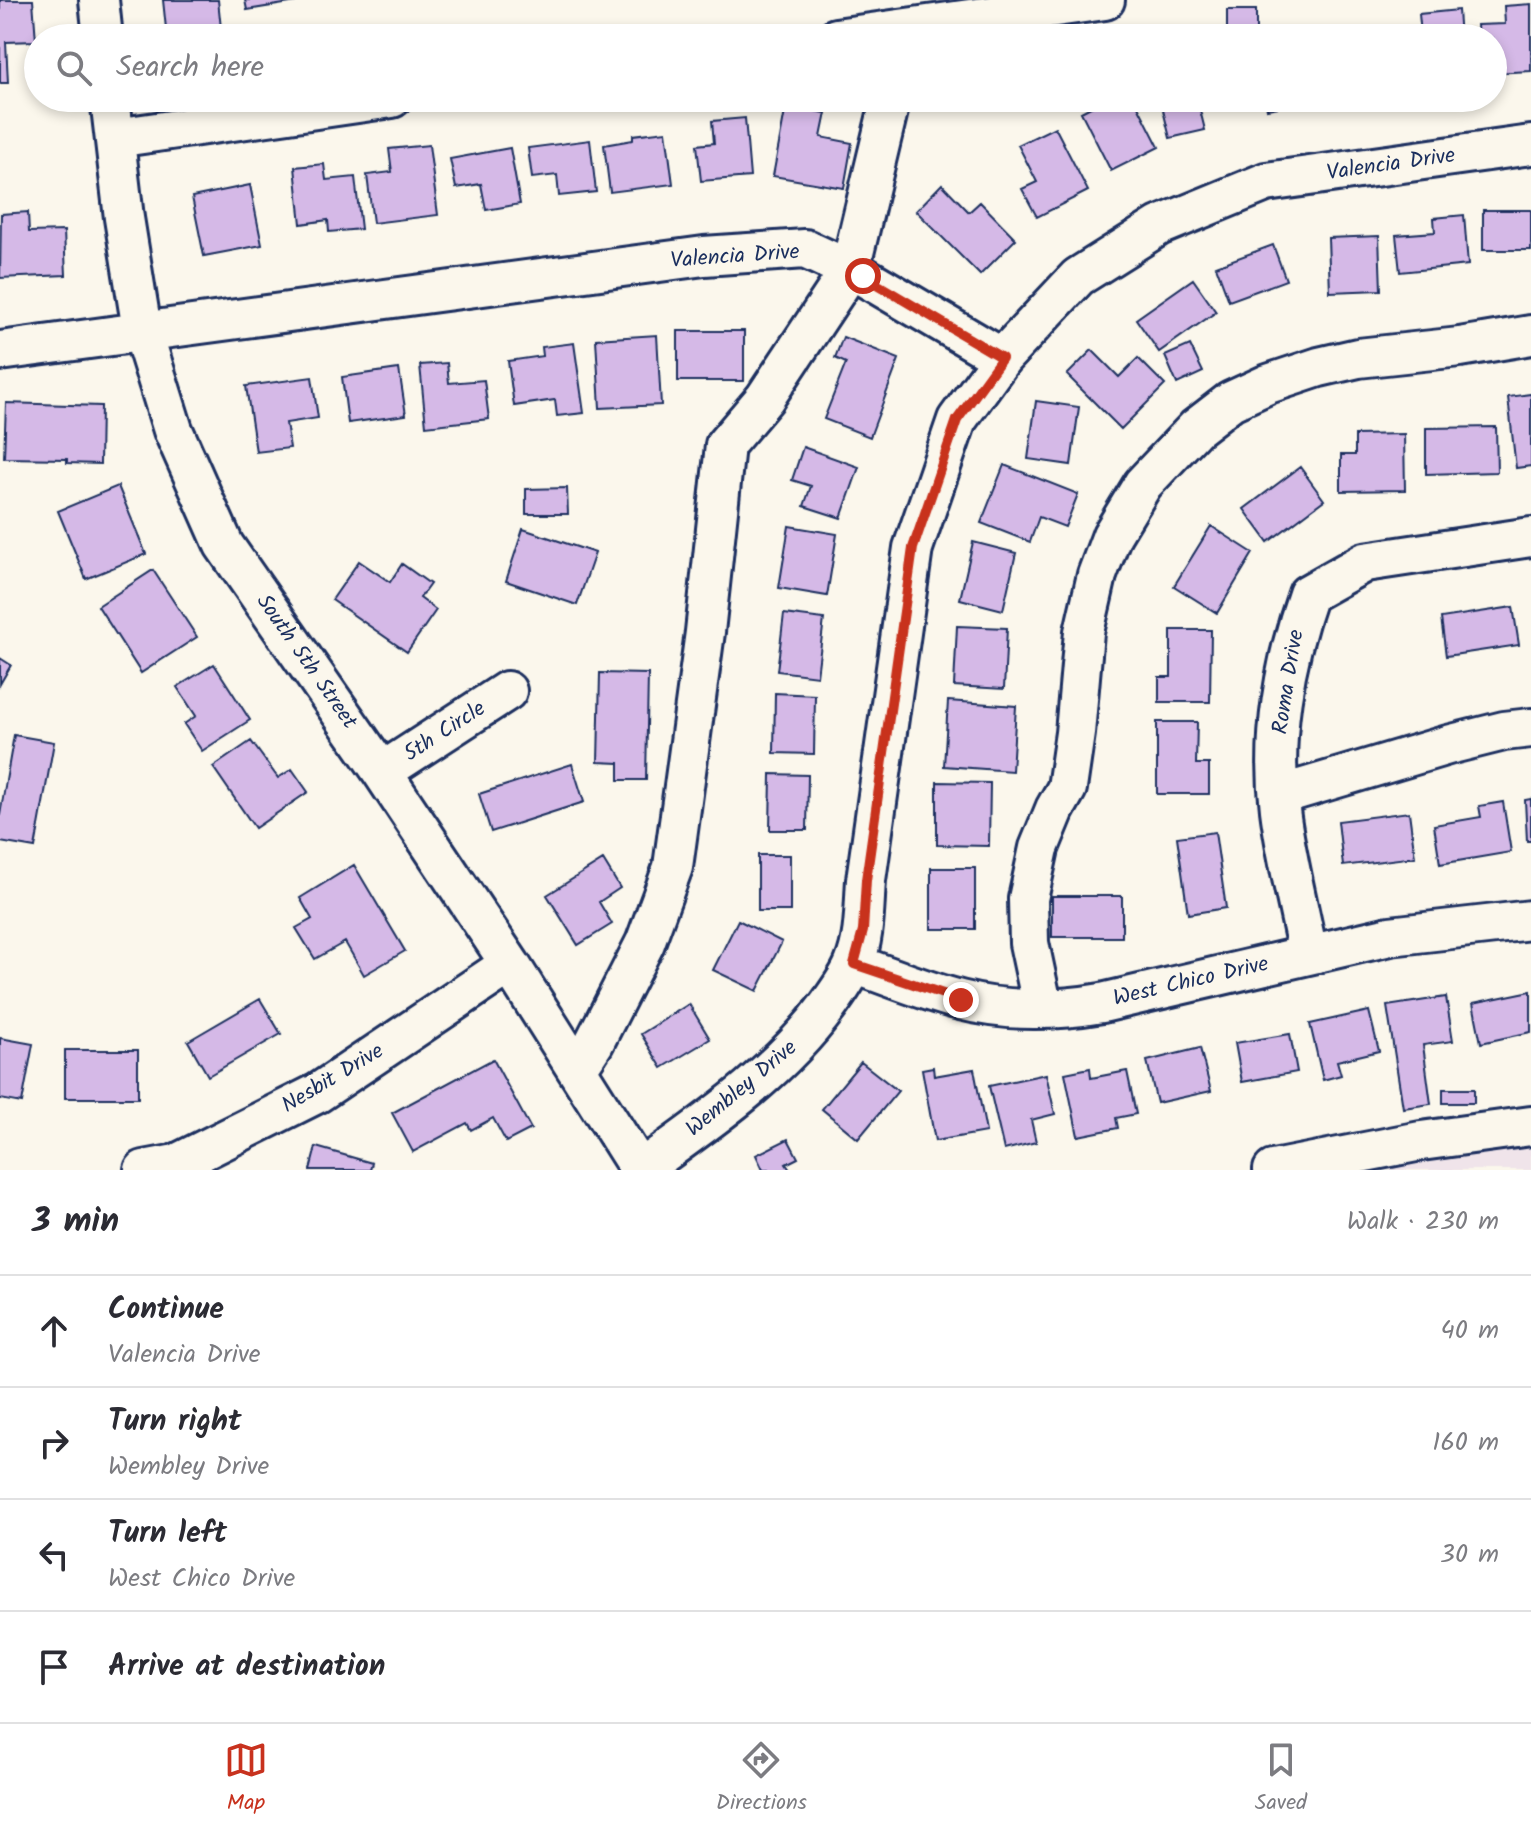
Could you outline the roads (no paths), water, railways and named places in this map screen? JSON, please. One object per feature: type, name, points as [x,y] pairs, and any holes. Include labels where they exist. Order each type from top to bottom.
[{"type":"street","points":[[99,0],[102,24]]},
{"type":"street","points":[[962,24],[1105,0]]},
{"type":"street","name":"South 5th Street","points":[[112,112],[124,218],[142,330],[173,430],[224,545],[382,772],[510,964],[640,1170]]},
{"type":"street","points":[[115,138],[295,112]]},
{"type":"street","points":[[577,1069],[594,1043],[645,943],[673,867],[705,632],[725,445],[765,398],[850,270],[888,112]]},
{"type":"street","name":"Valencia Drive","points":[[0,351],[704,256],[805,249],[850,270],[1002,358],[1078,277],[1159,226],[1266,182],[1531,145]]},
{"type":"street","points":[[1043,1009],[1029,943],[1028,899],[1039,848],[1067,788],[1084,632],[1097,575],[1112,535],[1143,484],[1196,428],[1231,401],[1268,384],[1358,358],[1460,347],[1531,335]]},
{"type":"street","name":"Wembley Drive","points":[[640,1170],[723,1110],[780,1062],[814,1024],[854,964],[863,931],[866,880],[913,548],[957,420],[1002,358]]},
{"type":"street","name":"Roma Drive","points":[[1308,954],[1280,809],[1278,719],[1292,637],[1308,594],[1365,562],[1531,537]]},
{"type":"street","name":"5th Circle","points":[[382,772],[507,691]]},
{"type":"street","points":[[1280,795],[1448,745],[1504,731],[1531,728]]},
{"type":"street","name":"West Chico Drive","points":[[854,964],[961,1000],[1023,1009],[1062,1010],[1390,936],[1531,920]]},
{"type":"street","name":"Nesbit Drive","points":[[144,1170],[176,1164],[318,1093],[510,964]]},
{"type":"street","points":[[1273,1170],[1421,1141],[1531,1126]]}]
